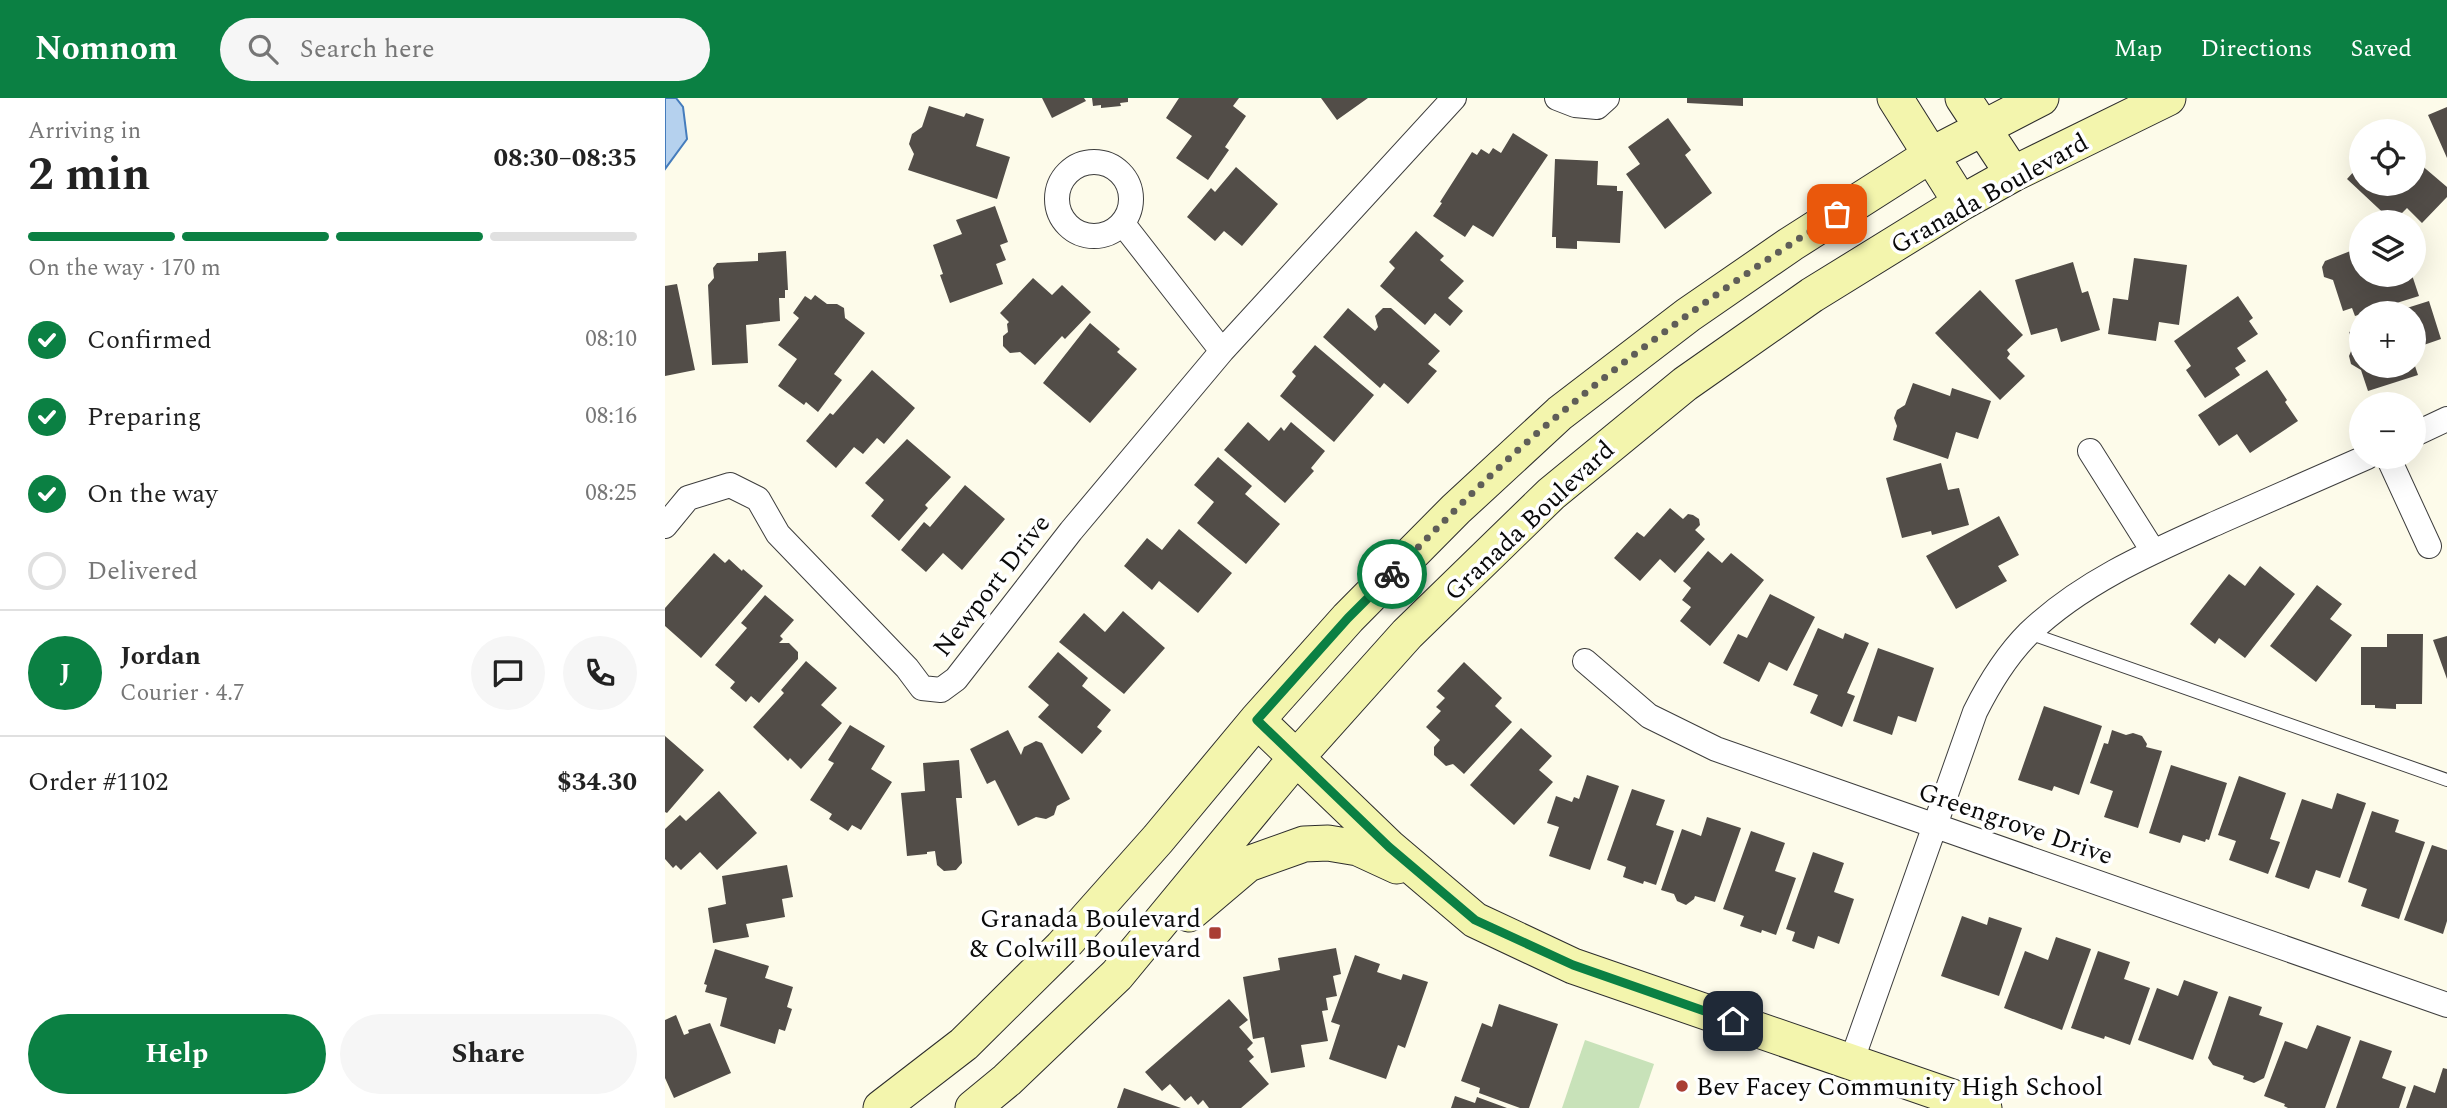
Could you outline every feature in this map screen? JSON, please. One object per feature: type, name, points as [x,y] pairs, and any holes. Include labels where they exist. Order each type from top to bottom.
[{"type":"main road","points":[[1895,98],[1961,203]]},
{"type":"main road","points":[[1963,98],[2013,174]]},
{"type":"main road","points":[[881,1108],[964,1044],[1062,947],[1348,618],[1456,509],[1560,413],[1688,315],[1791,244],[1929,156],[2041,98]]},
{"type":"main road","name":"Granada Boulevard","points":[[972,1108],[1007,1080],[1117,975],[1296,758],[1407,634],[1551,494],[1685,384],[1812,295],[2013,174],[2168,98]]},
{"type":"main road","points":[[1257,720],[1362,822],[1475,920],[1573,965],[1984,1108]]},
{"type":"main road","points":[[1117,975],[1248,864],[1304,844],[1328,843],[1358,848],[1430,882]]},
{"type":"street","name":"Newport Drive","points":[[665,526],[688,498],[730,485],[758,499],[778,534],[907,668],[922,688],[941,690],[956,679],[1071,531],[1222,351],[1454,98]]},
{"type":"street","points":[[1557,98],[1575,105],[1597,107],[1607,98]]},
{"type":"street","points":[[1123,224],[1222,351]]},
{"type":"street","points":[[2426,429],[2447,419]]},
{"type":"street","points":[[2089,451],[2153,551]]},
{"type":"street","points":[[1851,1060],[1975,712],[1989,685],[2029,634],[2099,581],[2153,551],[2349,465]]},
{"type":"street","points":[[2394,469],[2429,546]]},
{"type":"street","name":"Greengrove Drive","points":[[1585,661],[1649,716],[1716,749],[2447,1005]]},
{"type":"lane","points":[[2029,634],[2447,780]]},
{"type":"green space","points":[[1585,1040],[1654,1064],[1639,1108],[1562,1108]]},
{"type":"water","points":[[665,98],[676,98],[683,107],[687,139],[665,169]]},
{"type":"building","points":[[1042,98],[1084,98],[1086,101],[1052,118]]},
{"type":"building","points":[[1092,98],[1128,98],[1128,102],[1120,103],[1121,106],[1101,108],[1101,105],[1093,106]]},
{"type":"building","points":[[1179,98],[1239,98],[1233,106],[1246,116],[1225,147],[1229,150],[1208,180],[1176,158],[1192,136],[1166,118]]},
{"type":"building","points":[[1321,98],[1368,98],[1337,120]]},
{"type":"building","points":[[1687,98],[1743,98],[1743,106],[1687,103]]},
{"type":"building","points":[[929,106],[964,117],[966,113],[984,119],[976,146],[1010,157],[997,199],[908,170],[914,154],[909,144],[912,134],[922,127]]},
{"type":"building","points":[[2447,107],[2447,158],[2428,115]]},
{"type":"building","points":[[1668,118],[1691,150],[1685,155],[1712,193],[1665,229],[1626,174],[1640,164],[1628,147]]},
{"type":"building","points":[[1513,133],[1548,155],[1493,237],[1473,225],[1465,237],[1433,216],[1472,152],[1477,155],[1481,149],[1489,154],[1493,148],[1501,153]]},
{"type":"building","points":[[1555,159],[1598,161],[1597,185],[1617,186],[1617,191],[1623,191],[1620,243],[1577,241],[1577,249],[1556,248],[1556,237],[1552,237]]},
{"type":"building","points":[[1236,167],[1278,204],[1242,246],[1224,231],[1215,241],[1187,217],[1211,188],[1215,192]]},
{"type":"building","points":[[2426,169],[2447,187],[2447,197],[2426,219],[2426,210],[2380,210],[2365,196],[2426,196]]},
{"type":"building","points":[[995,206],[1008,242],[1000,245],[1006,260],[996,264],[1003,284],[950,303],[933,245],[962,234],[956,220]]},
{"type":"building","points":[[1416,231],[1444,256],[1440,260],[1464,281],[1448,298],[1463,311],[1450,326],[1435,313],[1425,325],[1380,286],[1395,268],[1389,262]]},
{"type":"building","points":[[786,251],[788,290],[785,290],[785,298],[779,298],[780,321],[746,325],[748,363],[712,365],[708,285],[714,278],[713,268],[717,263],[758,261],[758,253]]},
{"type":"building","points":[[2349,252],[2349,287],[2416,287],[2419,296],[2403,301],[2349,301],[2349,309],[2343,311],[2333,280],[2324,277],[2322,267],[2325,261]]},
{"type":"building","points":[[2134,258],[2187,265],[2179,325],[2159,322],[2156,341],[2108,334],[2113,298],[2128,300]]},
{"type":"building","points":[[2073,262],[2082,293],[2088,291],[2100,330],[2061,342],[2057,328],[2031,335],[2015,280]]},
{"type":"building","points":[[1033,278],[1052,295],[1062,285],[1091,312],[1065,339],[1062,336],[1035,365],[1020,352],[1010,353],[1003,346],[1003,336],[1008,332],[1009,322],[1000,313]]},
{"type":"building","points":[[677,284],[695,370],[665,376],[665,286]]},
{"type":"building","points":[[1980,290],[2023,335],[2007,350],[2010,354],[2007,358],[2025,376],[2000,400],[1935,333]]},
{"type":"building","points":[[815,295],[827,304],[837,304],[844,308],[845,318],[865,333],[834,374],[842,380],[818,412],[778,386],[797,359],[778,345],[799,318],[793,313],[805,296],[811,300]]},
{"type":"building","points":[[2238,296],[2253,318],[2249,321],[2258,334],[2237,348],[2246,361],[2235,368],[2240,375],[2205,398],[2186,370],[2191,366],[2174,341]]},
{"type":"building","points":[[2429,301],[2441,339],[2426,344],[2426,302]]},
{"type":"building","points":[[1348,308],[1375,331],[1378,327],[1375,316],[1383,308],[1391,308],[1440,351],[1428,364],[1437,371],[1408,404],[1384,383],[1380,388],[1323,337]]},
{"type":"building","points":[[1090,323],[1120,349],[1117,352],[1137,369],[1090,423],[1043,383]]},
{"type":"building","points":[[1315,345],[1374,395],[1334,442],[1280,396],[1296,376],[1292,372]]},
{"type":"building","points":[[872,370],[915,408],[884,444],[877,438],[863,454],[854,447],[836,468],[806,441]]},
{"type":"building","points":[[2267,370],[2298,421],[2250,453],[2237,434],[2219,446],[2198,415]]},
{"type":"building","points":[[2364,378],[2409,378],[2368,391]]},
{"type":"building","points":[[1913,383],[1950,396],[1952,388],[1991,401],[1978,439],[1956,432],[1948,459],[1893,440],[1897,426],[1894,418],[1897,410],[1905,405]]},
{"type":"building","points":[[1248,422],[1269,441],[1281,427],[1284,431],[1291,422],[1325,451],[1311,468],[1314,471],[1285,503],[1224,450]]},
{"type":"building","points":[[907,439],[951,477],[925,505],[928,508],[899,541],[871,516],[884,500],[865,483]]},
{"type":"building","points":[[1218,457],[1252,486],[1245,494],[1280,524],[1246,564],[1197,523],[1214,502],[1194,485]]},
{"type":"building","points":[[1941,463],[1948,490],[1959,488],[1969,525],[1932,535],[1931,531],[1902,538],[1886,478]]},
{"type":"building","points":[[965,485],[1005,519],[962,570],[943,553],[926,572],[901,550],[924,522],[930,527]]},
{"type":"building","points":[[1670,508],[1683,519],[1688,514],[1699,519],[1700,525],[1695,530],[1705,539],[1675,573],[1660,559],[1640,581],[1614,558],[1637,532],[1644,537]]},
{"type":"building","points":[[1999,516],[2019,555],[1998,566],[2007,581],[1956,609],[1926,556]]},
{"type":"building","points":[[1179,529],[1232,573],[1198,613],[1159,581],[1152,590],[1124,566],[1147,538],[1162,550]]},
{"type":"building","points":[[1708,551],[1722,563],[1731,553],[1764,580],[1710,646],[1680,621],[1691,607],[1682,600],[1691,588],[1683,581]]},
{"type":"building","points":[[714,553],[725,563],[729,559],[763,586],[701,658],[665,626],[665,608]]},
{"type":"building","points":[[2260,566],[2295,594],[2245,658],[2219,638],[2215,644],[2190,624],[2229,574],[2245,586]]},
{"type":"building","points":[[2317,585],[2342,604],[2330,619],[2352,635],[2316,682],[2270,646]]},
{"type":"building","points":[[1770,594],[1815,617],[1787,671],[1769,662],[1759,682],[1723,663],[1738,634],[1747,638]]},
{"type":"building","points":[[765,595],[794,620],[780,636],[783,639],[779,643],[789,643],[798,652],[798,659],[759,703],[751,696],[746,702],[730,688],[735,682],[715,665],[747,628],[741,623]]},
{"type":"building","points":[[1123,611],[1165,648],[1124,694],[1059,642],[1084,613],[1105,632]]},
{"type":"building","points":[[1818,628],[1843,639],[1845,633],[1869,643],[1847,693],[1855,696],[1842,727],[1810,713],[1818,695],[1793,685]]},
{"type":"building","points":[[2387,634],[2423,634],[2422,704],[2396,704],[2396,709],[2361,705],[2361,647],[2387,647]]},
{"type":"building","points":[[2447,636],[2447,679],[2433,640]]},
{"type":"building","points":[[1878,648],[1934,668],[1916,722],[1898,716],[1892,735],[1853,721]]},
{"type":"building","points":[[1058,652],[1088,678],[1082,686],[1111,710],[1097,727],[1102,731],[1082,754],[1038,717],[1049,705],[1028,687]]},
{"type":"building","points":[[806,661],[837,688],[821,705],[842,723],[801,769],[790,758],[788,761],[753,727],[784,693],[781,690]]},
{"type":"building","points":[[1464,662],[1502,698],[1495,706],[1512,722],[1464,774],[1453,764],[1446,766],[1434,755],[1434,747],[1440,740],[1426,727],[1441,711],[1436,707],[1445,698],[1437,691]]},
{"type":"building","points":[[2044,706],[2102,726],[2079,795],[2054,786],[2052,791],[2018,780]]},
{"type":"building","points":[[850,725],[885,746],[871,769],[892,782],[861,830],[852,825],[848,831],[829,819],[832,814],[810,800],[834,763],[828,760]]},
{"type":"building","points":[[1521,728],[1552,756],[1539,770],[1553,782],[1514,825],[1470,785]]},
{"type":"building","points":[[1008,730],[1021,755],[1024,747],[1036,741],[1042,743],[1070,799],[1057,806],[1054,815],[1046,819],[1036,817],[1018,826],[995,780],[987,784],[970,749]]},
{"type":"building","points":[[2112,730],[2126,735],[2133,733],[2142,736],[2146,747],[2162,751],[2138,828],[2104,817],[2113,791],[2090,783],[2104,743],[2108,744]]},
{"type":"building","points":[[665,736],[704,770],[667,813],[665,812]]},
{"type":"building","points":[[959,760],[962,798],[956,798],[962,863],[956,870],[944,871],[937,865],[935,851],[907,856],[901,793],[925,791],[923,763]]},
{"type":"building","points":[[2171,765],[2227,783],[2209,840],[2206,839],[2205,842],[2183,835],[2180,843],[2149,833]]},
{"type":"building","points":[[1587,775],[1619,786],[1590,870],[1549,856],[1559,827],[1547,823],[1556,796],[1572,802],[1574,797],[1579,799]]},
{"type":"building","points":[[2239,776],[2286,793],[2270,839],[2280,842],[2268,874],[2229,860],[2236,841],[2218,835]]},
{"type":"building","points":[[1632,789],[1665,800],[1656,825],[1674,831],[1656,885],[1623,877],[1626,867],[1607,860]]},
{"type":"building","points":[[719,791],[757,833],[717,870],[700,852],[681,870],[676,865],[673,868],[665,859],[665,829],[680,815],[686,821]]},
{"type":"building","points":[[2337,793],[2366,803],[2340,878],[2316,870],[2309,889],[2275,877],[2302,799],[2332,809]]},
{"type":"building","points":[[2372,811],[2399,820],[2395,832],[2425,842],[2399,919],[2361,906],[2367,889],[2348,882]]},
{"type":"building","points":[[1707,817],[1741,828],[1715,902],[1695,896],[1686,905],[1677,901],[1674,894],[1661,890],[1682,829],[1701,836]]},
{"type":"building","points":[[1751,831],[1785,843],[1775,871],[1796,878],[1776,935],[1740,926],[1744,916],[1723,909]]},
{"type":"building","points":[[2432,845],[2447,850],[2447,921],[2443,934],[2404,920]]},
{"type":"building","points":[[1813,852],[1844,863],[1834,892],[1854,899],[1839,944],[1818,936],[1814,949],[1792,941],[1795,932],[1786,929]]},
{"type":"building","points":[[787,865],[793,897],[782,899],[785,917],[746,924],[749,937],[713,943],[708,908],[726,904],[722,876]]},
{"type":"building","points":[[1962,916],[1987,925],[1989,917],[2022,928],[1999,996],[1941,976]]},
{"type":"building","points":[[2056,937],[2091,949],[2062,1030],[2004,1008],[2025,951],[2048,960]]},
{"type":"building","points":[[1336,948],[1341,974],[1333,976],[1337,996],[1326,998],[1328,1010],[1322,1011],[1328,1041],[1301,1045],[1305,1067],[1271,1073],[1264,1037],[1253,1039],[1243,977],[1280,970],[1278,958]]},
{"type":"building","points":[[715,949],[769,966],[765,978],[793,987],[787,1007],[792,1009],[785,1031],[779,1029],[775,1044],[720,1026],[727,998],[705,992],[707,985],[704,984]]},
{"type":"building","points":[[2098,951],[2130,962],[2124,979],[2150,988],[2130,1045],[2071,1028]]},
{"type":"building","points":[[1355,955],[1380,964],[1377,972],[1401,980],[1403,974],[1428,982],[1405,1048],[1398,1045],[1386,1079],[1329,1059],[1340,1025],[1331,1022]]},
{"type":"building","points":[[2184,980],[2218,992],[2193,1060],[2138,1040],[2157,988],[2178,996]]},
{"type":"building","points":[[2229,996],[2262,1007],[2259,1015],[2283,1023],[2264,1078],[2254,1083],[2243,1079],[2244,1076],[2213,1065],[2208,1058]]},
{"type":"building","points":[[1229,999],[1248,1020],[1239,1027],[1253,1043],[1247,1049],[1254,1057],[1249,1061],[1269,1084],[1241,1108],[1209,1108],[1203,1100],[1198,1105],[1191,1096],[1185,1101],[1170,1084],[1162,1091],[1145,1072]]},
{"type":"building","points":[[1499,1004],[1558,1024],[1529,1108],[1520,1108],[1479,1093],[1480,1088],[1461,1081],[1482,1023],[1492,1027]]},
{"type":"building","points":[[676,1015],[684,1035],[689,1033],[688,1030],[710,1023],[731,1073],[674,1098],[665,1078],[665,1020]]},
{"type":"building","points":[[2317,1025],[2351,1037],[2325,1108],[2288,1108],[2285,1104],[2264,1096],[2285,1041],[2307,1049]]},
{"type":"building","points":[[2360,1040],[2392,1051],[2382,1078],[2406,1087],[2399,1108],[2336,1108]]},
{"type":"building","points":[[2443,1068],[2447,1069],[2447,1108],[2406,1108],[2414,1085],[2435,1093]]},
{"type":"building","points":[[1124,1088],[1181,1108],[1117,1108]]},
{"type":"building","points":[[1455,1096],[1475,1103],[1477,1097],[1507,1108],[1451,1108]]},
{"type":"way so far","points":[[1392,574],[1456,509],[1560,413],[1688,315],[1837,214]]},
{"type":"place","name":"Granada Boulevard & Colwill Boulevard","points":[[1215,933]]},
{"type":"place","name":"Bev Facey Community High School","points":[[1682,1086]]},
{"type":"route","points":[[1392,574],[1348,618],[1257,720],[1389,847],[1475,920],[1573,965],[1733,1021]]}]
